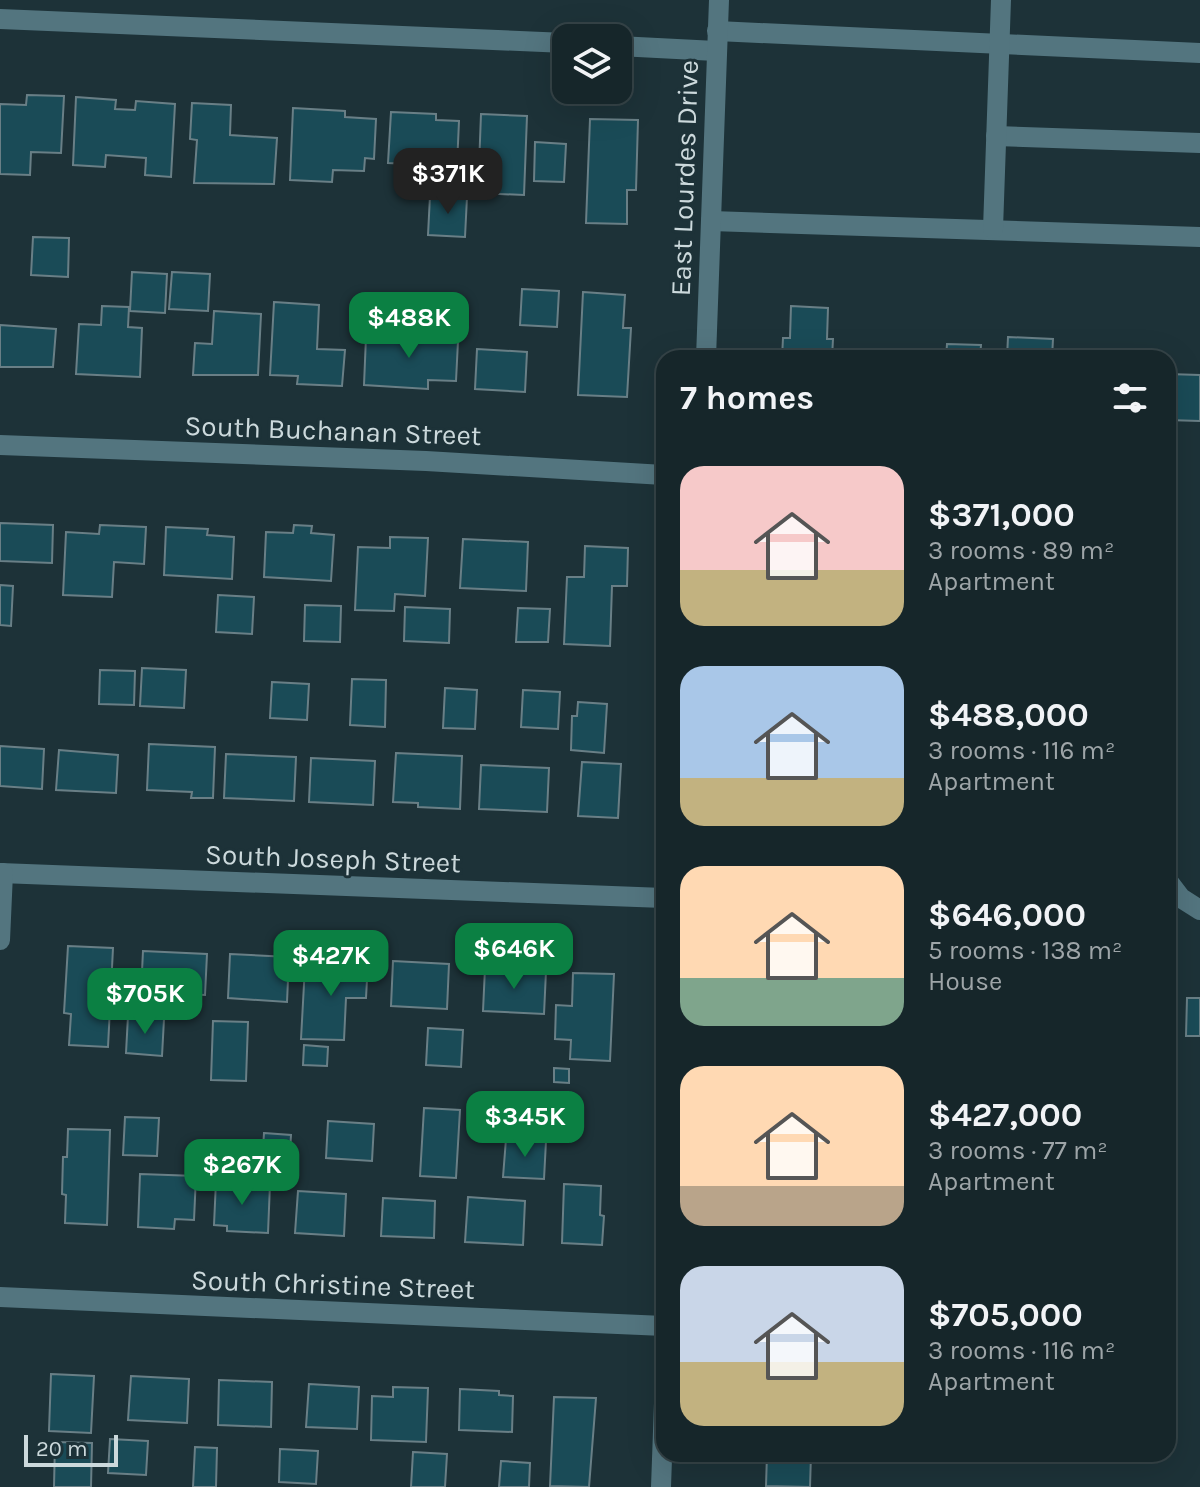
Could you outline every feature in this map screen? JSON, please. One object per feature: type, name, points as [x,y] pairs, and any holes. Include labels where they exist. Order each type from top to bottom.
[{"type":"street","name":"East Lourdes Drive","points":[[706,350],[719,0]]},
{"type":"street","points":[[993,229],[1001,0]]},
{"type":"street","points":[[0,19],[552,42]]},
{"type":"street","points":[[632,45],[717,41],[999,43],[1200,53]]},
{"type":"street","points":[[996,136],[1200,143]]},
{"type":"street","points":[[711,221],[1200,237]]},
{"type":"street","name":"South Buchanan Street","points":[[0,445],[426,461],[656,475]]},
{"type":"street","points":[[0,940],[1,873]]},
{"type":"street","name":"South Joseph Street","points":[[1,873],[656,898]]},
{"type":"street","points":[[1176,891],[1200,910]]},
{"type":"street","name":"South Christine Street","points":[[0,1297],[656,1326]]},
{"type":"street","points":[[661,1487],[662,1462]]},
{"type":"building","points":[[27,95],[64,96],[61,153],[31,152],[30,175],[0,174],[0,104],[26,105]]},
{"type":"building","points":[[76,97],[116,100],[115,109],[135,110],[136,101],[175,104],[171,177],[145,175],[146,158],[106,155],[105,167],[73,165]]},
{"type":"building","points":[[192,103],[231,105],[230,135],[277,138],[274,184],[194,183],[197,140],[190,139]]},
{"type":"building","points":[[293,108],[345,111],[345,117],[376,119],[374,159],[365,158],[364,171],[333,170],[332,182],[290,180]]},
{"type":"building","points":[[391,112],[436,114],[436,120],[459,121],[457,166],[388,163]]},
{"type":"building","points":[[481,114],[527,116],[524,195],[478,193]]},
{"type":"building","points":[[590,119],[638,120],[636,190],[627,190],[627,224],[586,223]]},
{"type":"building","points":[[535,142],[566,144],[564,182],[534,181]]},
{"type":"building","points":[[430,196],[467,197],[465,237],[428,235]]},
{"type":"building","points":[[33,237],[69,238],[68,277],[31,275]]},
{"type":"building","points":[[132,272],[167,274],[165,313],[130,311]]},
{"type":"building","points":[[172,272],[210,274],[208,311],[169,309]]},
{"type":"building","points":[[522,289],[559,291],[557,327],[520,325]]},
{"type":"building","points":[[583,292],[625,295],[623,328],[631,328],[627,397],[578,395]]},
{"type":"building","points":[[274,302],[319,305],[317,349],[345,350],[342,386],[297,384],[298,376],[270,375]]},
{"type":"building","points":[[102,306],[129,307],[128,327],[142,328],[140,377],[76,374],[79,324],[101,325]]},
{"type":"building","points":[[791,306],[828,308],[827,339],[833,339],[832,350],[782,350],[783,338],[790,338]]},
{"type":"building","points":[[214,311],[261,314],[258,375],[193,375],[195,343],[212,344]]},
{"type":"building","points":[[0,325],[56,329],[53,367],[0,367]]},
{"type":"building","points":[[394,326],[416,327],[415,338],[458,341],[456,381],[428,380],[428,389],[364,385],[366,337],[393,339]]},
{"type":"building","points":[[1008,337],[1053,339],[1052,350],[1007,350]]},
{"type":"building","points":[[947,344],[981,345],[981,350],[947,350]]},
{"type":"building","points":[[477,349],[527,352],[525,392],[475,389]]},
{"type":"building","points":[[1176,374],[1200,375],[1200,421],[1176,420]]},
{"type":"building","points":[[0,523],[53,525],[52,563],[0,561]]},
{"type":"building","points":[[100,525],[146,527],[144,564],[114,562],[112,597],[63,595],[66,532],[99,534]]},
{"type":"building","points":[[294,525],[312,526],[311,533],[334,535],[331,581],[264,577],[266,532],[293,533]]},
{"type":"building","points":[[166,527],[208,529],[207,535],[234,537],[232,579],[164,575]]},
{"type":"building","points":[[390,537],[428,538],[425,596],[395,594],[394,611],[355,610],[358,547],[390,548]]},
{"type":"building","points":[[463,539],[528,542],[526,591],[460,588]]},
{"type":"building","points":[[585,546],[628,548],[627,586],[612,586],[610,646],[564,644],[567,577],[584,577]]},
{"type":"building","points":[[0,585],[13,586],[11,626],[0,625]]},
{"type":"building","points":[[218,595],[254,597],[252,634],[216,632]]},
{"type":"building","points":[[305,605],[341,606],[340,642],[304,641]]},
{"type":"building","points":[[405,607],[450,609],[449,643],[404,641]]},
{"type":"building","points":[[518,608],[550,609],[548,642],[516,642]]},
{"type":"building","points":[[142,668],[186,670],[184,708],[140,706]]},
{"type":"building","points":[[100,670],[135,671],[134,705],[99,704]]},
{"type":"building","points":[[352,679],[386,680],[385,727],[350,725]]},
{"type":"building","points":[[272,682],[309,684],[307,720],[270,718]]},
{"type":"building","points":[[445,688],[477,690],[475,729],[443,728]]},
{"type":"building","points":[[523,690],[560,692],[558,729],[521,727]]},
{"type":"building","points":[[578,702],[607,704],[604,753],[571,750],[572,716],[577,716]]},
{"type":"building","points":[[149,744],[215,747],[213,798],[191,798],[192,792],[147,790]]},
{"type":"building","points":[[0,746],[44,749],[42,789],[0,786]]},
{"type":"building","points":[[59,750],[118,755],[116,793],[56,790]]},
{"type":"building","points":[[396,753],[462,756],[460,809],[393,802]]},
{"type":"building","points":[[226,754],[296,757],[294,801],[224,798]]},
{"type":"building","points":[[311,758],[375,761],[373,805],[309,802]]},
{"type":"building","points":[[582,762],[621,764],[618,818],[578,816]]},
{"type":"building","points":[[481,765],[549,768],[547,812],[479,809]]},
{"type":"building","points":[[68,946],[113,948],[108,1047],[69,1045],[71,1014],[64,1013]]},
{"type":"building","points":[[143,951],[207,954],[205,995],[141,992]]},
{"type":"building","points":[[230,954],[289,957],[287,1002],[228,998]]},
{"type":"building","points":[[341,960],[368,961],[366,998],[346,998],[344,1040],[301,1039],[305,966],[340,967]]},
{"type":"building","points":[[393,961],[449,964],[447,1009],[391,1006]]},
{"type":"building","points":[[485,968],[546,971],[544,1014],[483,1011]]},
{"type":"building","points":[[573,973],[614,974],[610,1061],[570,1059],[571,1040],[555,1039],[556,1005],[572,1006]]},
{"type":"building","points":[[1187,998],[1200,998],[1200,1036],[1186,1036]]},
{"type":"building","points":[[128,1016],[164,1019],[162,1056],[126,1053]]},
{"type":"building","points":[[213,1021],[248,1022],[246,1081],[211,1080]]},
{"type":"building","points":[[428,1028],[463,1030],[461,1067],[426,1065]]},
{"type":"building","points":[[304,1045],[328,1047],[327,1066],[303,1065]]},
{"type":"building","points":[[554,1068],[569,1069],[569,1083],[554,1082]]},
{"type":"building","points":[[424,1108],[460,1110],[456,1178],[420,1176]]},
{"type":"building","points":[[125,1117],[159,1118],[157,1156],[123,1155]]},
{"type":"building","points":[[328,1121],[374,1124],[372,1161],[326,1158]]},
{"type":"building","points":[[507,1123],[527,1124],[526,1133],[507,1132]]},
{"type":"building","points":[[68,1129],[110,1130],[107,1225],[65,1223],[63,1157],[67,1157]]},
{"type":"building","points":[[264,1133],[291,1135],[289,1167],[262,1165]]},
{"type":"building","points":[[506,1139],[546,1141],[544,1179],[503,1177]]},
{"type":"building","points":[[140,1174],[196,1176],[194,1220],[175,1219],[174,1229],[138,1227]]},
{"type":"building","points":[[216,1181],[270,1184],[268,1233],[227,1231],[227,1226],[214,1225]]},
{"type":"building","points":[[564,1184],[601,1186],[600,1215],[604,1216],[602,1245],[562,1243]]},
{"type":"building","points":[[298,1191],[346,1194],[344,1236],[295,1233]]},
{"type":"building","points":[[468,1197],[525,1201],[523,1245],[465,1242]]},
{"type":"building","points":[[383,1198],[435,1201],[434,1238],[381,1236]]},
{"type":"building","points":[[51,1374],[94,1376],[91,1433],[49,1431]]},
{"type":"building","points":[[131,1376],[189,1379],[187,1423],[128,1420]]},
{"type":"building","points":[[219,1380],[272,1382],[271,1427],[218,1425]]},
{"type":"building","points":[[309,1384],[359,1387],[357,1429],[306,1427]]},
{"type":"building","points":[[393,1387],[428,1388],[426,1442],[371,1440],[372,1396],[393,1397]]},
{"type":"building","points":[[460,1389],[499,1391],[499,1395],[513,1396],[512,1432],[459,1430]]},
{"type":"building","points":[[554,1397],[596,1398],[589,1487],[550,1486]]},
{"type":"building","points":[[110,1439],[148,1441],[146,1475],[108,1473]]},
{"type":"building","points":[[55,1442],[92,1443],[91,1487],[54,1487]]},
{"type":"building","points":[[195,1447],[217,1448],[216,1487],[193,1487]]},
{"type":"building","points":[[280,1449],[318,1451],[316,1484],[279,1482]]},
{"type":"building","points":[[413,1452],[447,1454],[445,1487],[411,1487]]},
{"type":"building","points":[[501,1461],[530,1463],[529,1487],[499,1487]]},
{"type":"building","points":[[767,1462],[811,1462],[810,1487],[766,1486]]}]
